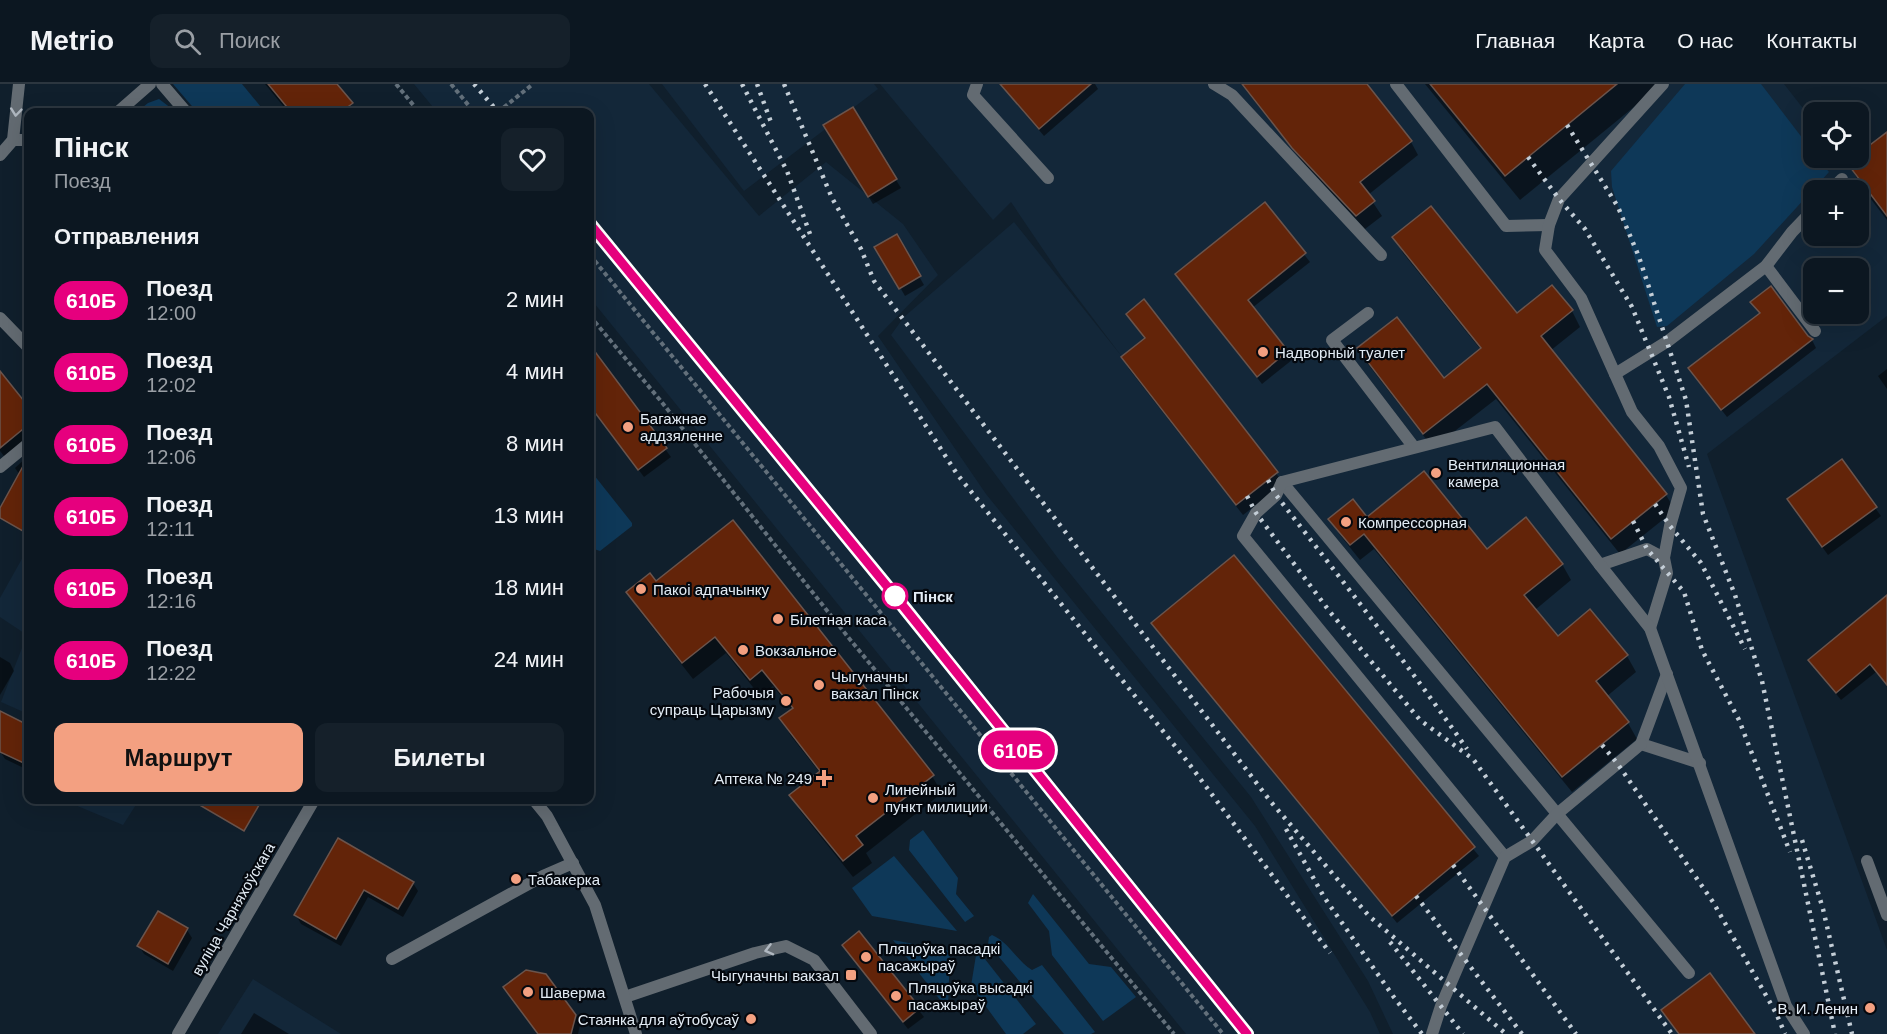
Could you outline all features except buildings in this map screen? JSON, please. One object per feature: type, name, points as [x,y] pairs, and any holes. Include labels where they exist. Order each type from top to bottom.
[{"type":"street","points":[[0,155],[13,140],[19,84]]},
{"type":"street","points":[[123,108],[150,84]]},
{"type":"street","points":[[162,84],[183,108]]},
{"type":"street","points":[[977,84],[973,94],[1048,178]]},
{"type":"street","points":[[1214,84],[1232,95],[1381,255]]},
{"type":"street","points":[[1396,84],[1506,226],[1549,225]]},
{"type":"street","points":[[1650,628],[1667,573],[1664,558],[1670,526],[1682,488],[1659,446],[1632,412],[1581,298],[1545,250],[1549,225],[1559,199],[1663,84]]},
{"type":"street","points":[[13,140],[24,140]]},
{"type":"street","points":[[1615,374],[1668,341],[1766,266],[1803,220]]},
{"type":"street","points":[[1766,266],[1815,331]]},
{"type":"street","points":[[1368,313],[1332,340],[1413,446]]},
{"type":"street","points":[[0,318],[24,343]]},
{"type":"street","points":[[1505,857],[1243,536],[1256,513],[1276,495],[1282,482],[1413,446],[1495,427],[1650,628],[1786,1006],[1804,1034]]},
{"type":"street","points":[[0,467],[24,447]]},
{"type":"street","points":[[1282,482],[1689,973]]},
{"type":"street","points":[[1600,566],[1647,549],[1664,558]]},
{"type":"street","points":[[1432,1034],[1441,1006],[1505,857],[1533,841],[1557,814],[1641,744],[1667,674]]},
{"type":"street","points":[[1641,744],[1700,763]]},
{"type":"street","name":"вуліца Чарняхоўскага","points":[[178,1034],[312,804]]},
{"type":"street","points":[[537,804],[547,816],[595,905],[636,1034]]},
{"type":"street","points":[[1867,861],[1887,915]]},
{"type":"street","points":[[392,958],[543,876],[573,863]]},
{"type":"street","points":[[625,997],[755,953],[786,946],[814,960],[871,1034]]},
{"type":"path","points":[[396,84],[416,108]]},
{"type":"path","points":[[451,84],[471,108]]},
{"type":"path","points":[[503,108],[533,84]]},
{"type":"path","points":[[594,260],[1223,1034]]},
{"type":"path","points":[[594,321],[660,400],[848,637],[1174,1034]]},
{"type":"shaded area","points":[[173,84],[242,84],[262,108],[194,108]]},
{"type":"shaded area","points":[[414,84],[649,84],[759,216],[826,162],[903,224],[938,275],[878,336],[986,494],[1255,826],[1370,1012],[1380,1034],[1186,1034],[594,303],[594,108],[434,108]]},
{"type":"shaded area","points":[[662,84],[874,84],[878,89],[744,191]]},
{"type":"shaded area","points":[[880,84],[1784,84],[1803,108],[1803,168],[1869,168],[1869,148],[1887,132],[1887,316],[1707,454],[1887,950],[1887,1034],[1393,1034],[1368,981],[1251,797],[1060,561],[891,335],[904,317],[1014,222],[1123,358],[1061,276],[1011,202],[993,220]]},
{"type":"shaded area","points":[[1685,84],[1761,84],[1803,139],[1803,168],[1826,168],[1829,172],[1822,180],[1803,180],[1803,200],[1754,254],[1667,326],[1657,327],[1612,187],[1611,171]]},
{"type":"shaded area","points":[[159,99],[171,108],[142,108]]},
{"type":"shaded area","points":[[594,475],[632,523],[632,526],[600,551],[594,549]]},
{"type":"shaded area","points":[[24,555],[24,633],[0,617],[0,598]]},
{"type":"shaded area","points":[[24,643],[24,712],[1,702]]},
{"type":"shaded area","points":[[73,804],[136,804],[123,825]]},
{"type":"shaded area","points":[[923,830],[958,878],[956,894],[974,916],[965,922],[909,850],[910,840]]},
{"type":"shaded area","points":[[894,856],[957,931],[872,916],[852,888]]},
{"type":"shaded area","points":[[1033,894],[1089,964],[1111,967],[1136,997],[1103,1021],[1052,955],[1049,931],[1028,903]]},
{"type":"shaded area","points":[[992,935],[1003,942],[1032,970],[1042,965],[1095,1032],[1064,1034],[988,944],[989,937]]},
{"type":"shaded area","points":[[893,940],[950,951],[948,1010]]},
{"type":"shaded area","points":[[977,949],[1036,1024],[1023,1034],[1006,1034],[971,986]]},
{"type":"shaded area","points":[[253,979],[341,1034],[218,1034]]},
{"type":"railway","points":[[474,84],[495,108]]},
{"type":"railway","points":[[705,84],[957,474],[1187,761],[1330,953]]},
{"type":"railway","points":[[742,84],[787,171],[810,234]]},
{"type":"railway","points":[[757,84],[772,125]]},
{"type":"railway","points":[[784,84],[832,198],[861,249],[874,281],[1271,802],[1369,916],[1506,1034]]},
{"type":"railway","points":[[1567,125],[1618,207],[1639,257],[1686,400],[1703,514],[1735,595],[1762,681],[1835,1034]]},
{"type":"railway","points":[[1528,157],[1585,229],[1632,307],[1669,397],[1689,467]]},
{"type":"railway","points":[[594,229],[895,596],[1247,1034]]},
{"type":"railway","points":[[1268,480],[1276,495],[1467,749]]},
{"type":"railway","points":[[1247,496],[1256,513],[1330,612],[1420,720],[1473,759],[1672,1034]]},
{"type":"railway","points":[[1655,504],[1701,563],[1745,649]]},
{"type":"railway","points":[[1633,521],[1647,549],[1684,592],[1702,650],[1739,720],[1790,852]]},
{"type":"railway","points":[[1602,745],[1617,763],[1713,902],[1776,1013],[1785,1034]]},
{"type":"railway","points":[[1286,829],[1324,897],[1422,1034]]},
{"type":"railway","points":[[1802,840],[1823,909],[1852,1034]]},
{"type":"railway","points":[[1453,865],[1576,1034]]},
{"type":"railway","points":[[1416,896],[1522,1034]]},
{"type":"railway","points":[[1390,942],[1463,1034]]},
{"type":"train","name":"610Б","points":[[594,229],[895,596],[1247,1034]]},
{"type":"place","name":"Надворный туалет","points":[[1263,352]]},
{"type":"place","name":"Багажнае аддзяленне","points":[[628,427]]},
{"type":"place","name":"Вентиляционная камера","points":[[1436,473]]},
{"type":"place","name":"Компрессорная","points":[[1346,522]]},
{"type":"place","name":"Пакоі адпачынку","points":[[641,589]]},
{"type":"place","name":"Пінск","points":[[895,596]]},
{"type":"place","name":"Білетная каса","points":[[778,619]]},
{"type":"place","name":"Вокзальное","points":[[743,650]]},
{"type":"place","name":"Чыгуначны вакзал Пінск","points":[[819,685]]},
{"type":"place","name":"Рабочыя супраць Царызму","points":[[786,701]]},
{"type":"place","name":"Аптека № 249","points":[[824,778]]},
{"type":"place","name":"Линейный пункт милиции","points":[[873,798]]},
{"type":"place","name":"Табакерка","points":[[516,879]]},
{"type":"place","name":"Пляцоўка пасадкі пасажыраў","points":[[866,957]]},
{"type":"place","name":"Чыгуначны вакзал","points":[[851,975]]},
{"type":"place","name":"Шаверма","points":[[528,992]]},
{"type":"place","name":"Пляцоўка высадкі пасажыраў","points":[[896,996]]},
{"type":"place","name":"В. И. Ленин","points":[[1870,1008]]},
{"type":"place","name":"Стаянка для аўтобусаў","points":[[751,1019]]}]
